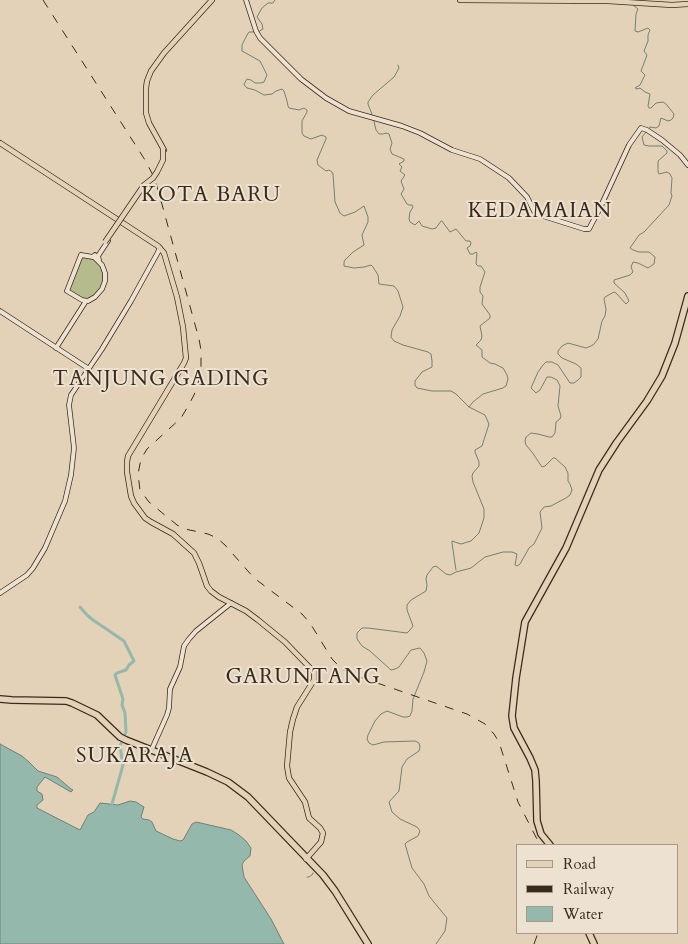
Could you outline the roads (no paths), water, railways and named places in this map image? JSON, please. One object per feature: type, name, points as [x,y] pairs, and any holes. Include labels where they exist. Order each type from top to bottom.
[{"type":"highway","points":[[542,594],[572,537],[600,470],[662,376],[676,338],[688,296]]},
{"type":"highway","points":[[550,844],[541,834],[536,821],[535,770],[516,732],[512,716],[524,628],[527,618],[571,546],[605,464],[654,394],[665,374],[688,304]]},
{"type":"highway","points":[[0,700],[66,701],[74,703],[100,718],[124,740],[151,752],[210,773],[233,787],[248,798],[335,891],[366,941]]},
{"type":"main road","points":[[87,301],[67,291],[81,255],[93,257],[95,255],[163,161],[164,151],[150,128],[145,114],[144,83],[153,66],[211,0]]},
{"type":"main road","points":[[246,0],[257,33],[291,70],[326,98],[349,111],[402,126],[452,150],[480,160],[509,178],[523,192],[534,211],[543,216],[582,229],[588,229],[598,212],[630,143],[642,128],[660,138],[679,154],[688,165]]},
{"type":"main road","points":[[460,0],[629,1],[674,5],[688,3]]},
{"type":"main road","points":[[0,143],[126,225],[160,248],[164,253],[183,327],[186,358],[128,456],[127,465],[130,489],[134,503],[145,518],[173,534],[191,550],[198,559],[207,586],[216,595],[250,614],[282,640],[314,673],[314,680],[297,707],[293,718],[287,766],[289,778],[305,802],[309,818],[323,833],[321,842],[306,859]]},
{"type":"main road","points":[[56,348],[87,301],[97,295],[104,284],[105,273],[98,256],[143,185],[156,173],[164,151]]},
{"type":"main road","points":[[112,216],[116,226]]},
{"type":"main road","points":[[116,226],[126,225]]},
{"type":"main road","points":[[0,593],[25,577],[45,548],[64,504],[71,475],[74,451],[70,400],[72,393],[131,301],[160,248]]},
{"type":"main road","points":[[157,254],[164,253]]},
{"type":"main road","points":[[95,255],[95,258],[100,262]]},
{"type":"main road","points":[[0,311],[88,369]]},
{"type":"main road","points":[[151,752],[167,715],[170,689],[180,667],[184,646],[196,631],[230,603]]},
{"type":"water","points":[[0,744],[22,756],[38,771],[57,777],[73,790],[71,792],[45,777],[37,787],[37,791],[42,794],[43,800],[37,805],[37,808],[80,830],[88,815],[94,812],[100,803],[118,805],[130,801],[144,807],[141,817],[152,822],[156,831],[173,839],[183,840],[192,824],[196,822],[231,830],[239,835],[251,848],[250,856],[242,865],[244,877],[271,919],[284,944],[0,944]]},
{"type":"waterway","points":[[258,32],[263,29],[257,17],[262,8],[268,3],[273,3],[275,0]]},
{"type":"waterway","points":[[632,4],[638,9],[635,31],[638,32],[648,28],[650,30],[644,51],[647,55],[641,71],[645,75],[640,85],[635,88],[640,88],[650,94],[649,108],[656,103],[663,102],[674,114],[671,120],[668,121],[661,118],[659,126],[648,129]]},
{"type":"waterway","points":[[254,32],[249,32],[247,35],[242,45],[242,51],[260,61],[267,75],[264,82],[255,83],[247,79],[244,84],[247,88],[264,95],[272,94],[282,89],[289,108],[299,110],[304,108],[307,110],[302,121],[302,133],[304,136],[311,139],[322,135],[326,137],[317,160],[318,165],[333,174],[335,202],[340,213],[344,216],[364,206],[368,217],[368,222],[362,235],[364,245],[345,260],[344,266],[354,268],[371,265],[378,275],[379,284],[394,286],[398,291],[403,307],[392,330],[391,337],[394,341],[403,345],[431,354],[432,367],[422,372],[415,381],[415,385],[417,388],[432,391],[451,391],[469,407],[485,415],[489,424],[482,446],[475,450],[479,466],[472,476],[484,509],[484,518],[479,533],[471,541],[461,544],[452,541],[456,570]]},
{"type":"waterway","points":[[398,65],[399,68],[394,77],[373,95],[368,102],[376,130],[379,134],[389,134],[392,143],[390,149],[392,154],[404,159],[399,164],[402,167],[400,171],[405,175],[401,181],[404,189],[401,194],[407,204],[413,207],[410,212],[410,222],[415,225],[419,221],[422,226],[432,229],[436,228],[442,221],[450,232],[456,229],[466,241],[470,241],[470,246],[467,248],[470,254],[477,253],[476,264],[481,266],[485,272],[480,287],[480,292],[483,296],[482,304],[490,318],[480,326],[482,336],[476,345],[482,350],[482,357],[490,363],[503,368],[508,379],[506,386],[483,394],[469,407]]},
{"type":"waterway","points":[[436,944],[445,931],[447,918],[429,896],[424,884],[412,868],[405,844],[418,836],[420,831],[417,827],[400,819],[392,812],[389,802],[399,791],[402,767],[407,759],[419,751],[419,743],[415,741],[384,742],[373,745],[367,739],[375,721],[381,714],[387,711],[403,717],[410,716],[413,699],[427,661],[420,648],[411,650],[399,667],[391,670],[362,646],[357,639],[357,633],[362,628],[407,633],[413,626],[407,605],[411,600],[426,591],[427,575],[433,567],[436,566],[450,575],[471,568],[485,557],[503,552],[517,554],[515,565],[517,566],[529,548],[534,544],[542,528],[540,512],[544,507],[551,506],[570,495],[572,490],[565,467],[555,458],[542,467],[525,441],[526,437],[531,433],[549,437],[552,437],[555,433],[556,422],[561,416],[558,406],[560,386],[557,380],[547,377],[540,390],[536,393],[531,388],[538,372],[546,362],[558,365],[570,383],[574,383],[581,377],[581,368],[562,358],[558,351],[568,343],[586,348],[593,345],[598,339],[605,316],[605,297],[614,292],[626,304],[629,301],[625,293],[614,283],[614,280],[630,275],[633,272],[631,267],[633,262],[648,268],[654,264],[655,257],[649,252],[639,252],[630,248],[639,235],[669,205],[672,196],[672,178],[667,172],[659,174],[658,161],[667,151],[662,146],[644,145],[642,137],[646,132]]},
{"type":"waterway","points":[[80,607],[93,620],[124,641],[134,661],[126,670],[115,675],[123,699],[122,705],[125,713],[126,732],[120,746],[123,765],[112,804]]},
{"type":"waterway","points":[[307,877],[313,873]]},
{"type":"railway","points":[[43,0],[145,160],[155,179],[199,339],[201,368],[194,395],[181,418],[147,449],[141,459],[138,474],[140,490],[149,502],[177,525],[185,529],[208,534],[217,538],[225,545],[254,578],[302,614],[310,623],[332,659],[342,669],[351,674],[467,714],[485,724],[499,742],[518,802],[539,844]]},
{"type":"railway","points":[[534,944],[538,934]]},
{"type":"district","name":"KOTA BARU","points":[[211,196]]},
{"type":"district","name":"KEDAMAIAN","points":[[540,212]]},
{"type":"district","name":"TANJUNG GADING","points":[[161,380]]},
{"type":"district","name":"GARUNTANG","points":[[303,678]]},
{"type":"district","name":"SUKARAJA","points":[[135,757]]}]
